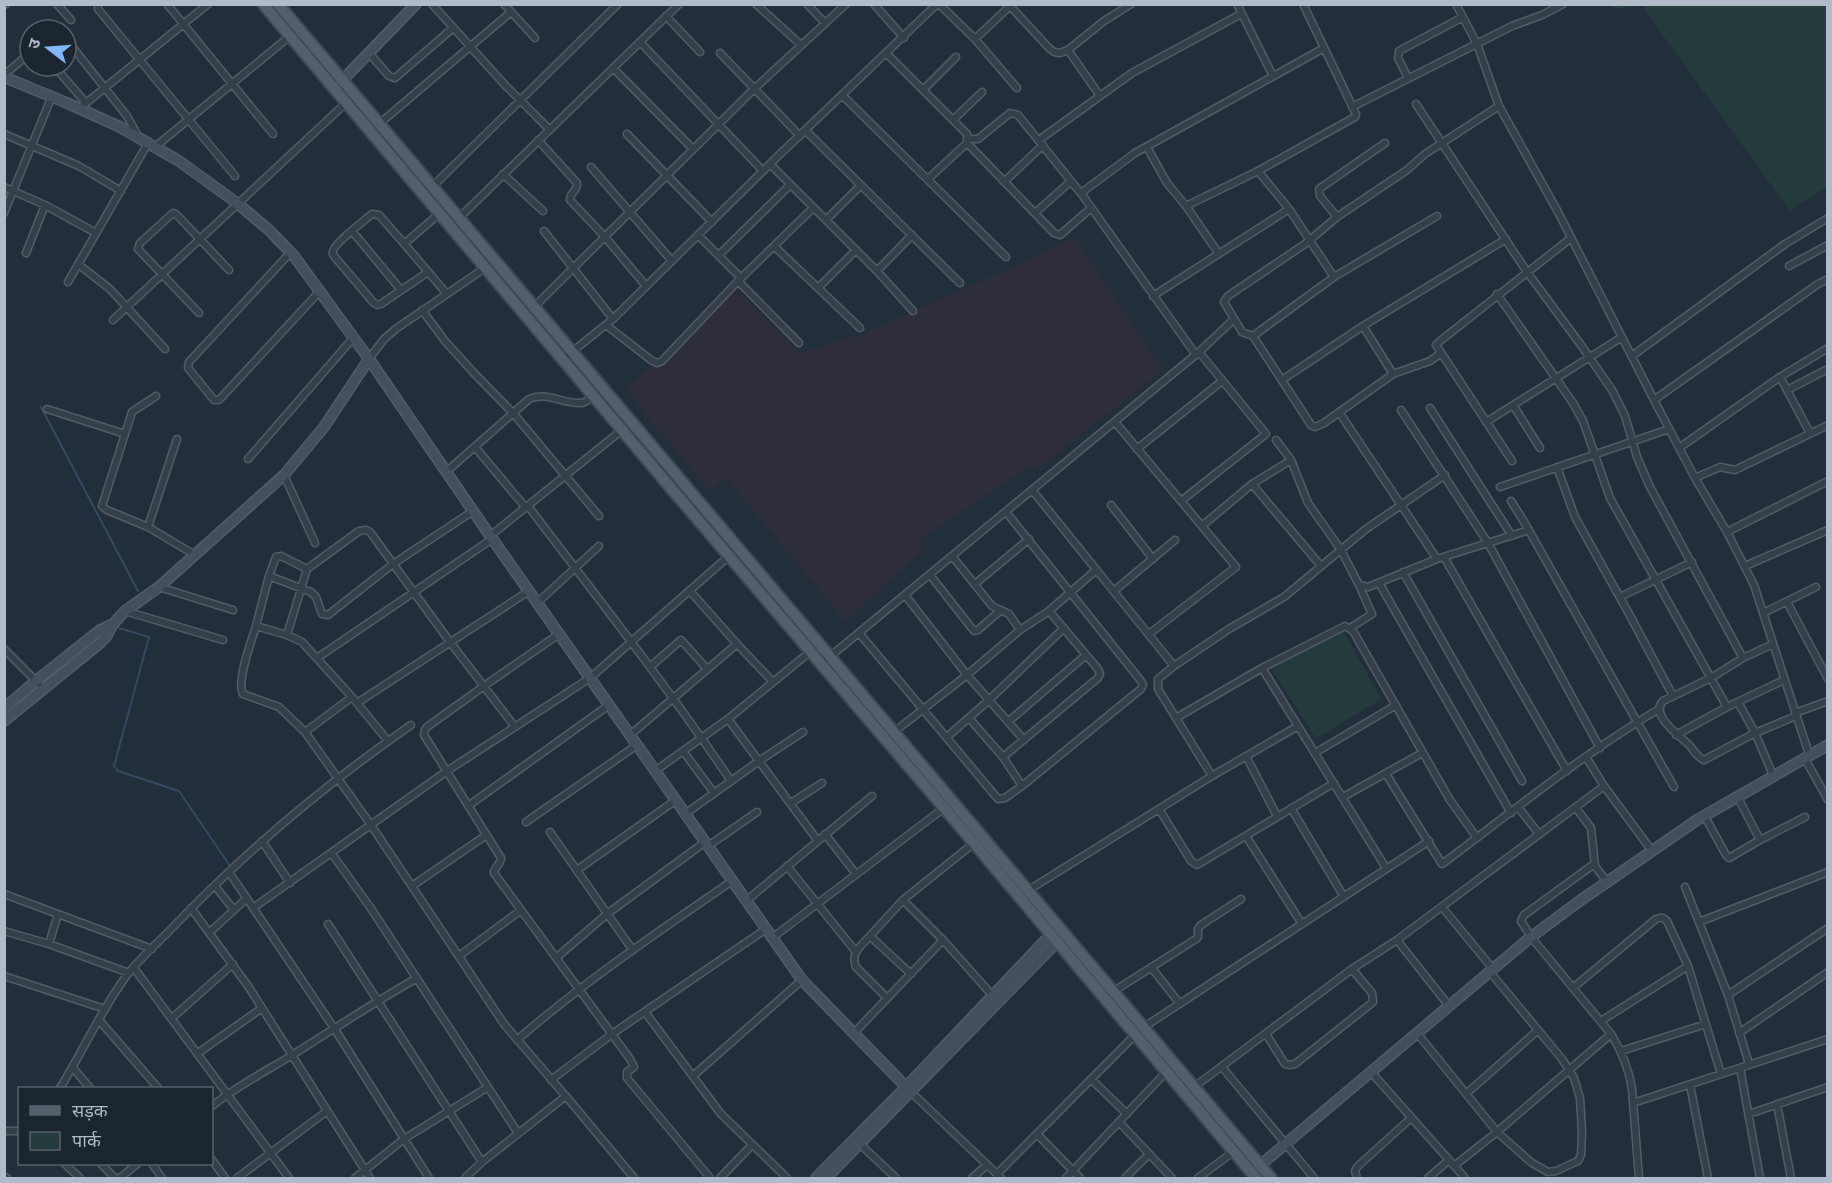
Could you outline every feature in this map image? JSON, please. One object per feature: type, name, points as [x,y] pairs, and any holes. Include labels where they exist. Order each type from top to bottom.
[{"type":"main road","points":[[263,4],[290,36],[379,124],[432,186],[573,353],[944,808],[1023,894]]},
{"type":"main road","points":[[278,4],[338,84],[347,102],[622,430],[811,651],[826,661],[894,732],[1023,894],[1058,934],[1114,991],[1271,1179]]},
{"type":"main road","points":[[1058,934],[1135,1035],[1253,1176]]},
{"type":"street","points":[[57,4],[69,18]]},
{"type":"street","points":[[98,4],[98,9],[235,176]]},
{"type":"street","points":[[167,4],[273,134]]},
{"type":"street","points":[[83,106],[208,4]]},
{"type":"street","points":[[338,84],[416,4]]},
{"type":"street","points":[[432,4],[549,129]]},
{"type":"street","points":[[504,4],[535,38]]},
{"type":"street","points":[[432,186],[618,4]]},
{"type":"street","points":[[459,218],[679,4]]},
{"type":"street","points":[[756,4],[801,45]]},
{"type":"street","points":[[807,4],[825,23]]},
{"type":"street","points":[[534,307],[754,89],[846,4]]},
{"type":"street","points":[[874,4],[904,38]]},
{"type":"street","points":[[563,360],[614,318],[763,171],[938,4],[975,39],[1017,88]]},
{"type":"street","points":[[975,39],[1011,5],[1054,52],[1060,53],[1068,50],[1104,21],[1131,4]]},
{"type":"street","points":[[1237,4],[1273,76]]},
{"type":"street","points":[[1186,206],[1258,171],[1353,120],[1356,114],[1303,4]]},
{"type":"street","points":[[1456,4],[1477,44],[1499,106],[1571,238],[1679,448],[1754,585],[1806,755],[1827,800]]},
{"type":"street","points":[[1352,107],[1512,26],[1563,4]]},
{"type":"street","points":[[379,124],[511,12]]},
{"type":"street","points":[[1004,182],[1041,143],[1132,73],[1241,14]]},
{"type":"street","points":[[666,16],[700,52]]},
{"type":"street","points":[[1408,78],[1398,58],[1399,51],[1463,17]]},
{"type":"street","points":[[369,52],[389,76],[395,78],[453,28]]},
{"type":"street","points":[[68,282],[148,143],[189,119],[290,36]]},
{"type":"street","points":[[640,42],[763,171]]},
{"type":"street","points":[[1081,193],[1135,153],[1324,48]]},
{"type":"street","points":[[1068,50],[1100,96]]},
{"type":"street","points":[[720,53],[800,136]]},
{"type":"street","points":[[78,54],[148,143]]},
{"type":"street","points":[[887,54],[967,134],[968,141],[1004,182],[1054,232],[1060,234],[1091,208]]},
{"type":"street","points":[[923,90],[956,57]]},
{"type":"street","points":[[18,64],[4,76],[83,106],[179,161],[237,203],[291,252],[369,358],[491,537],[802,980],[909,1090],[999,1177],[1036,1134],[1135,1035]]},
{"type":"street","points":[[613,68],[693,149]]},
{"type":"street","points":[[63,78],[83,106]]},
{"type":"street","points":[[953,120],[982,92]]},
{"type":"street","points":[[4,213],[52,96]]},
{"type":"street","points":[[843,96],[1006,257]]},
{"type":"street","points":[[113,320],[347,102]]},
{"type":"street","points":[[1416,104],[1527,272],[1612,390],[1625,416],[1632,442],[1650,487],[1743,658]]},
{"type":"street","points":[[1441,353],[1430,361],[1393,374],[1315,427],[1311,425],[1253,336],[1242,332],[1233,320],[1224,305],[1225,299],[1309,240],[1337,217],[1407,170],[1442,142],[1499,106]]},
{"type":"street","points":[[928,179],[968,141],[978,139],[1010,113],[1018,115],[1081,193],[1153,296],[1197,353],[1266,434],[1181,501]]},
{"type":"street","points":[[806,130],[960,283]]},
{"type":"street","points":[[4,134],[79,166],[121,191]]},
{"type":"street","points":[[627,134],[712,222]]},
{"type":"street","points":[[538,140],[578,183],[570,200],[646,286]]},
{"type":"street","points":[[1337,217],[1320,196],[1319,189],[1385,143]]},
{"type":"street","points":[[1147,147],[1167,183],[1219,254]]},
{"type":"street","points":[[770,165],[877,271],[913,311]]},
{"type":"street","points":[[591,167],[672,261]]},
{"type":"street","points":[[1258,171],[1289,208],[1334,277]]},
{"type":"street","points":[[503,174],[543,211]]},
{"type":"street","points":[[1035,213],[1071,181]]},
{"type":"street","points":[[719,255],[790,185]]},
{"type":"street","points":[[826,220],[861,185]]},
{"type":"street","points":[[4,187],[45,205],[96,233]]},
{"type":"street","points":[[26,253],[45,205]]},
{"type":"street","points":[[606,325],[651,360],[657,363],[662,361],[813,208]]},
{"type":"street","points":[[1153,296],[1289,208]]},
{"type":"street","points":[[199,313],[138,249],[138,246],[173,213],[229,270]]},
{"type":"street","points":[[428,272],[377,305],[332,252],[352,231],[376,213],[404,244],[447,294]]},
{"type":"street","points":[[404,244],[441,213]]},
{"type":"street","points":[[1253,336],[1334,277],[1437,216]]},
{"type":"street","points":[[1632,356],[1785,244],[1827,218]]},
{"type":"street","points":[[352,231],[401,290]]},
{"type":"street","points":[[544,231],[614,318]]},
{"type":"street","points":[[698,235],[799,343]]},
{"type":"street","points":[[877,271],[912,236]]},
{"type":"street","points":[[1512,461],[1436,345],[1497,294],[1571,238]]},
{"type":"street","points":[[1282,380],[1363,326],[1506,239]]},
{"type":"street","points":[[1789,266],[1827,245]]},
{"type":"street","points":[[774,246],[860,328]]},
{"type":"street","points":[[818,288],[856,250]]},
{"type":"street","points":[[291,252],[189,362],[188,368],[214,400],[219,400],[320,291]]},
{"type":"street","points":[[78,264],[110,289],[165,349]]},
{"type":"street","points":[[4,721],[100,643],[125,611],[159,587],[284,475],[324,427],[384,339],[486,267]]},
{"type":"street","points":[[1654,400],[1827,279]]},
{"type":"street","points":[[1497,294],[1583,421],[1610,498],[1727,707]]},
{"type":"street","points":[[422,310],[452,349],[513,413],[599,516]]},
{"type":"street","points":[[826,661],[1115,422],[1233,320]]},
{"type":"street","points":[[1363,326],[1393,374]]},
{"type":"street","points":[[1486,422],[1622,337]]},
{"type":"street","points":[[248,459],[354,338]]},
{"type":"street","points":[[1679,448],[1780,377],[1827,348]]},
{"type":"street","points":[[1787,390],[1827,369]]},
{"type":"street","points":[[1780,377],[1810,434]]},
{"type":"street","points":[[1137,449],[1222,381]]},
{"type":"street","points":[[156,396],[132,412],[102,506],[148,527],[195,555]]},
{"type":"street","points":[[446,472],[529,399],[535,396],[578,403],[585,402],[594,396]]},
{"type":"street","points":[[1513,405],[1540,448]]},
{"type":"street","points":[[1430,408],[1512,536]]},
{"type":"street","points":[[47,409],[125,434]]},
{"type":"street","points":[[1401,410],[1488,543],[1600,748]]},
{"type":"street","points":[[1339,412],[1401,505],[1441,558],[1567,771]]},
{"type":"street","points":[[1115,422],[1236,567],[1149,634]]},
{"type":"street","points":[[1695,478],[1719,467],[1735,470],[1827,425]]},
{"type":"street","points":[[1500,487],[1669,429]]},
{"type":"street","points":[[317,658],[491,537],[622,430]]},
{"type":"street","points":[[148,527],[177,439]]},
{"type":"street","points":[[1176,718],[1262,668],[1342,627],[1350,628],[1372,614],[1341,550],[1308,503],[1291,460],[1276,440]]},
{"type":"street","points":[[475,447],[527,507],[632,641],[731,781]]},
{"type":"street","points":[[1202,526],[1251,484],[1291,460]]},
{"type":"street","points":[[1557,467],[1575,517],[1673,696]]},
{"type":"street","points":[[284,475],[315,543]]},
{"type":"street","points":[[1212,776],[1157,686],[1158,679],[1229,629],[1284,597],[1366,529],[1445,475]]},
{"type":"street","points":[[1727,532],[1827,481]]},
{"type":"street","points":[[1251,484],[1321,566]]},
{"type":"street","points":[[1032,490],[1174,666]]},
{"type":"street","points":[[1511,501],[1674,787]]},
{"type":"street","points":[[1111,505],[1153,558]]},
{"type":"street","points":[[269,576],[313,594],[321,614],[328,615],[393,564],[473,511]]},
{"type":"street","points":[[859,633],[998,799],[1005,798],[1022,786],[1141,689],[1143,685],[1006,512]]},
{"type":"street","points":[[287,635],[307,569],[359,531],[366,530],[370,532],[515,727]]},
{"type":"street","points":[[1359,585],[1368,587],[1441,558],[1529,530]]},
{"type":"street","points":[[1745,566],[1827,530]]},
{"type":"street","points":[[975,584],[1029,539]]},
{"type":"street","points":[[1114,591],[1175,540]]},
{"type":"street","points":[[537,603],[599,546]]},
{"type":"street","points":[[307,569],[278,555],[274,559],[240,690],[249,698],[279,707],[305,732],[371,825],[504,1024],[634,1179]]},
{"type":"street","points":[[254,908],[447,771],[590,678],[729,556]]},
{"type":"street","points":[[952,556],[992,606],[1009,614],[1020,630]]},
{"type":"street","points":[[1620,597],[1692,561]]},
{"type":"street","points":[[894,732],[968,675],[1020,630],[1049,610],[1096,570]]},
{"type":"street","points":[[1403,572],[1522,780]]},
{"type":"street","points":[[930,575],[974,631],[1001,610]]},
{"type":"street","points":[[1379,583],[1511,813]]},
{"type":"street","points":[[159,587],[233,610]]},
{"type":"street","points":[[1763,613],[1816,587]]},
{"type":"street","points":[[357,703],[529,591]]},
{"type":"street","points":[[690,591],[773,682]]},
{"type":"street","points":[[905,595],[1024,741]]},
{"type":"street","points":[[1786,602],[1827,679]]},
{"type":"street","points":[[1003,757],[1100,674],[1049,610]]},
{"type":"street","points":[[125,611],[223,640]]},
{"type":"street","points":[[4,708],[100,630],[113,624]]},
{"type":"street","points":[[256,626],[302,642],[388,741]]},
{"type":"street","points":[[947,737],[1064,628]]},
{"type":"street","points":[[1350,628],[1450,800],[1477,838]]},
{"type":"street","points":[[559,634],[425,730],[426,738],[485,836],[501,858],[494,873],[633,1065],[634,1067],[626,1074],[627,1078],[710,1179]]},
{"type":"street","points":[[650,667],[681,640],[707,669]]},
{"type":"street","points":[[630,735],[737,644]]},
{"type":"street","points":[[1773,644],[1661,702],[1659,709],[1666,724],[1686,742],[1699,758],[1704,760],[1755,733],[1827,701]]},
{"type":"street","points":[[4,649],[43,688]]},
{"type":"street","points":[[655,771],[728,719],[811,651]]},
{"type":"street","points":[[1009,721],[1086,655]]},
{"type":"street","points":[[1262,668],[1386,868]]},
{"type":"street","points":[[1676,735],[1727,707],[1784,680]]},
{"type":"street","points":[[305,732],[352,697]]},
{"type":"street","points":[[1737,702],[1755,733],[1773,775]]},
{"type":"street","points":[[468,806],[609,705]]},
{"type":"street","points":[[1315,753],[1396,705]]},
{"type":"street","points":[[1386,774],[1442,864],[1586,757],[1659,709]]},
{"type":"street","points":[[969,718],[1003,757],[1022,786]]},
{"type":"street","points":[[728,719],[818,840]]},
{"type":"street","points":[[61,1087],[105,1009],[129,973],[191,908],[262,842],[338,779],[411,725]]},
{"type":"street","points":[[1023,894],[1212,776],[1298,726]]},
{"type":"street","points":[[685,814],[803,732]]},
{"type":"street","points":[[526,822],[637,745]]},
{"type":"street","points":[[1253,1176],[1260,1165],[1532,938],[1607,882],[1704,815],[1827,745]]},
{"type":"street","points":[[683,751],[714,793]]},
{"type":"street","points":[[1343,797],[1422,753]]},
{"type":"street","points":[[1246,756],[1277,816]]},
{"type":"street","points":[[1586,757],[1604,786],[1652,850]]},
{"type":"street","points":[[791,803],[822,783]]},
{"type":"street","points":[[1160,809],[1191,861],[1197,865],[1334,783]]},
{"type":"street","points":[[1186,1096],[1194,1087],[1352,969],[1397,940],[1604,786]]},
{"type":"street","points":[[746,901],[872,796]]},
{"type":"street","points":[[1737,796],[1760,840]]},
{"type":"street","points":[[577,870],[676,800]]},
{"type":"street","points":[[1518,807],[1539,834]]},
{"type":"street","points":[[772,938],[944,808]]},
{"type":"street","points":[[1291,808],[1344,897]]},
{"type":"street","points":[[1576,808],[1591,828],[1594,864],[1607,882]]},
{"type":"street","points":[[556,958],[607,914],[757,812]]},
{"type":"street","points":[[1704,815],[1727,857],[1730,858],[1805,817]]},
{"type":"street","points":[[550,832],[632,949]]},
{"type":"street","points":[[825,834],[856,874]]},
{"type":"street","points":[[412,886],[485,836]]},
{"type":"street","points":[[1246,836],[1302,924]]},
{"type":"street","points":[[1144,1027],[1429,841]]},
{"type":"street","points":[[262,842],[290,883]]},
{"type":"street","points":[[887,998],[856,967],[854,960],[856,952],[903,900],[974,843]]},
{"type":"street","points":[[332,854],[417,978],[518,1133]]},
{"type":"street","points":[[1594,864],[1524,915],[1521,921],[1532,938],[1611,1034],[1621,1051],[1630,1075],[1639,1179]]},
{"type":"street","points":[[787,866],[856,952]]},
{"type":"street","points":[[229,872],[334,1028],[429,1179]]},
{"type":"street","points":[[1699,922],[1827,872]]},
{"type":"street","points":[[518,1040],[579,989],[632,949],[732,881]]},
{"type":"street","points":[[215,886],[234,910]]},
{"type":"street","points":[[1685,887],[1728,995],[1749,1064]]},
{"type":"street","points":[[4,894],[152,949]]},
{"type":"street","points":[[210,932],[247,898]]},
{"type":"street","points":[[1114,991],[1196,939],[1199,926],[1241,899]]},
{"type":"street","points":[[903,900],[943,940],[992,995]]},
{"type":"street","points":[[1417,1034],[1497,1132],[1532,1163],[1548,1172],[1556,1171],[1578,1161],[1582,1148],[1580,1098],[1570,1070],[1442,907]]},
{"type":"street","points":[[191,908],[233,964],[370,1179]]},
{"type":"street","points":[[459,956],[521,910]]},
{"type":"street","points":[[49,944],[58,914]]},
{"type":"street","points":[[1574,987],[1656,919],[1660,917],[1667,921],[1688,966],[1721,1074]]},
{"type":"street","points":[[328,924],[482,1162]]},
{"type":"street","points":[[1728,995],[1827,928]]},
{"type":"street","points":[[551,1080],[612,1034],[766,929]]},
{"type":"street","points":[[4,931],[49,944],[129,973]]},
{"type":"street","points":[[826,1179],[909,1090],[992,995],[1058,934]]},
{"type":"street","points":[[816,1179],[909,1090],[1058,934]]},
{"type":"street","points":[[870,936],[911,974]]},
{"type":"street","points":[[854,1033],[943,940]]},
{"type":"street","points":[[1397,940],[1449,1006]]},
{"type":"street","points":[[172,1018],[233,964]]},
{"type":"street","points":[[1601,1022],[1688,966]]},
{"type":"street","points":[[134,968],[289,1179]]},
{"type":"street","points":[[1150,968],[1180,1004]]},
{"type":"street","points":[[1266,1034],[1286,1064],[1295,1064],[1373,1002],[1372,993],[1352,969]]},
{"type":"street","points":[[1738,1033],[1827,972]]},
{"type":"street","points":[[4,976],[105,1009]]},
{"type":"street","points":[[213,1105],[228,1093],[417,978]]},
{"type":"street","points":[[693,1076],[802,980]]},
{"type":"street","points":[[198,1053],[262,1008]]},
{"type":"street","points":[[645,1012],[721,1114],[787,1179]]},
{"type":"street","points":[[99,1020],[156,1087]]},
{"type":"street","points":[[1621,1051],[1706,1024]]},
{"type":"street","points":[[1466,1094],[1538,1030]]},
{"type":"street","points":[[1454,1166],[1611,1034]]},
{"type":"street","points":[[1633,1103],[1827,1039]]},
{"type":"street","points":[[1222,1067],[1314,1179]]},
{"type":"street","points":[[73,1068],[88,1087]]},
{"type":"street","points":[[1740,1068],[1760,1179]]},
{"type":"street","points":[[1065,1179],[1166,1072]]},
{"type":"street","points":[[1371,1072],[1465,1179]]},
{"type":"street","points":[[1091,1079],[1127,1114]]},
{"type":"street","points":[[1690,1084],[1708,1179]]},
{"type":"street","points":[[355,1179],[404,1139],[488,1087]]},
{"type":"street","points":[[1749,1114],[1827,1088]]},
{"type":"street","points":[[465,1179],[482,1162],[566,1096]]},
{"type":"street","points":[[1777,1104],[1791,1179]]},
{"type":"street","points":[[237,1179],[327,1112]]},
{"type":"street","points":[[1356,1179],[1357,1167],[1411,1118]]},
{"type":"street","points":[[1119,1122],[1172,1179]]},
{"type":"street","points":[[1036,1134],[1080,1179]]},
{"type":"street","points":[[860,1144],[896,1179]]},
{"type":"street","points":[[720,1179],[752,1145]]},
{"type":"street","points":[[1198,1179],[1233,1152]]},
{"type":"street","points":[[1125,1179],[1149,1154]]},
{"type":"street","points":[[1428,1179],[1449,1160]]},
{"type":"street","points":[[213,1161],[225,1179]]},
{"type":"street","points":[[66,1165],[80,1179]]},
{"type":"street","points":[[102,1165],[115,1179]]},
{"type":"street","points":[[123,1177],[136,1165]]},
{"type":"street","points":[[153,1165],[162,1179]]},
{"type":"street","points":[[972,1179],[987,1165]]},
{"type":"shaded area","points":[[1074,236],[1163,370],[1038,469],[1032,464],[918,541],[922,552],[845,621],[725,477],[710,492],[625,389],[736,289],[800,353],[865,333],[1017,265]]},
{"type":"green space","points":[[1612,5],[1641,5],[1614,9]]},
{"type":"green space","points":[[1641,5],[1827,5],[1827,187],[1790,211]]},
{"type":"green space","points":[[1344,631],[1381,699],[1316,739],[1270,667]]},
{"type":"waterway","points":[[41,407],[138,591]]},
{"type":"waterway","points":[[119,628],[149,637],[114,766],[118,771],[179,791],[230,866]]}]
